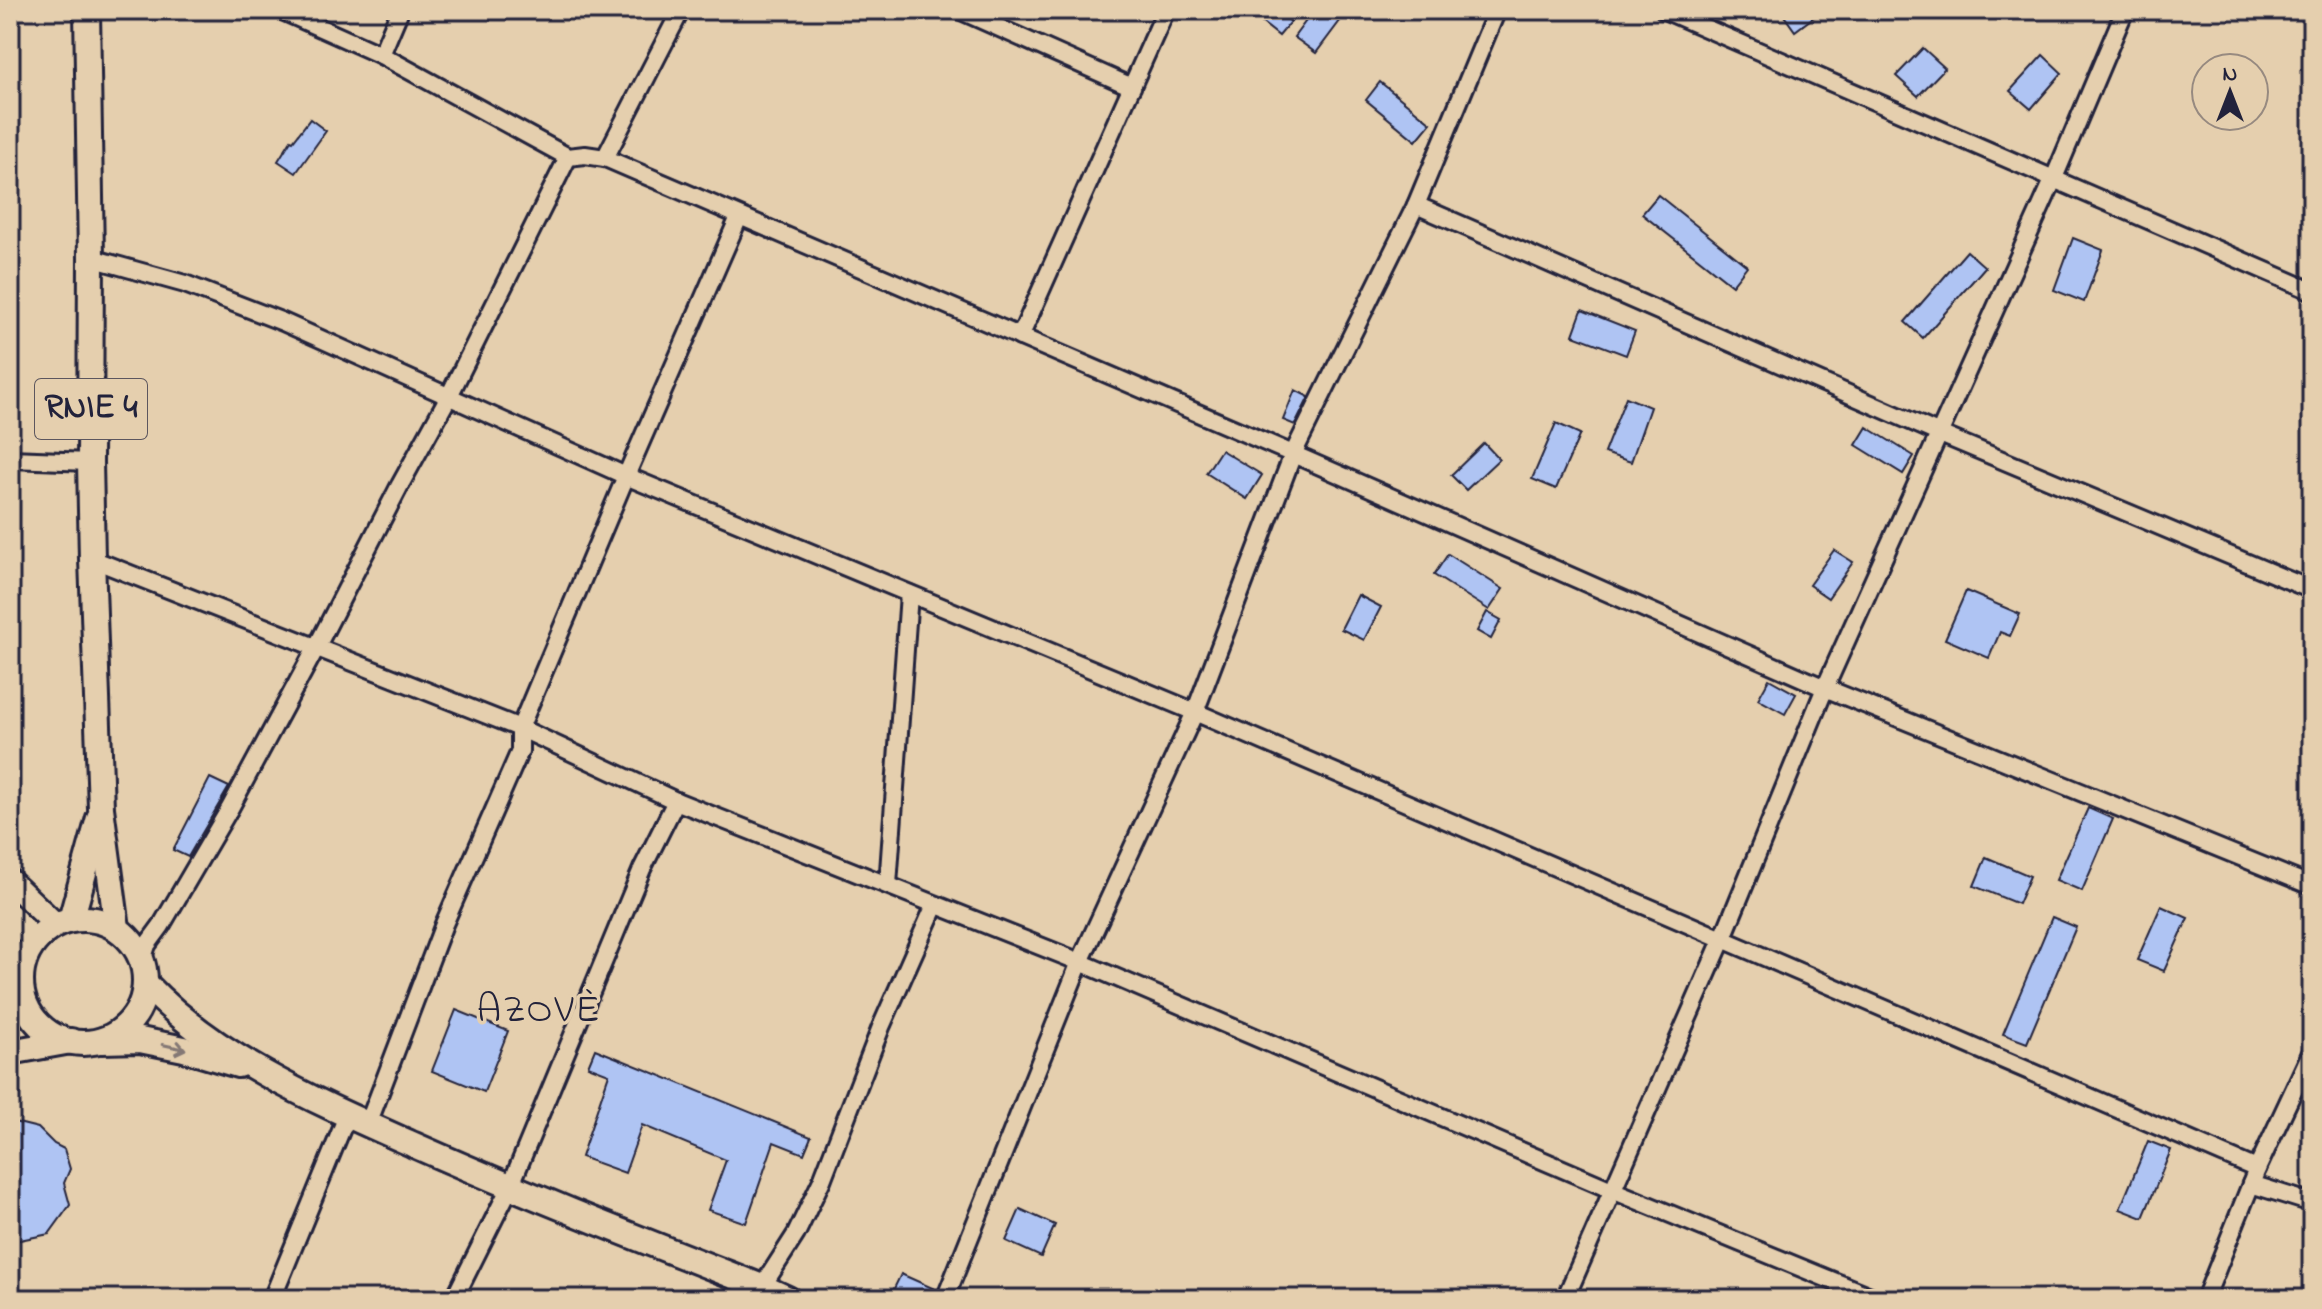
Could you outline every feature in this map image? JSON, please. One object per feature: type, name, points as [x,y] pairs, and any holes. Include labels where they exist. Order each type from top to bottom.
[{"type":"main road","name":"RNIE 4","points":[[87,10],[92,559],[101,808],[117,928]]},
{"type":"main road","name":"RNIE 4","points":[[64,923],[101,808]]},
{"type":"main road","points":[[263,1072],[140,1040],[83,1043],[45,1030],[35,1020],[16,983],[28,953],[45,931],[64,923],[95,920],[117,928],[128,937],[144,972],[175,1012],[263,1072],[357,1120],[510,1187],[760,1293],[788,1299]]},
{"type":"main road","points":[[96,1041],[121,1030],[131,1021],[144,997],[144,972]]},
{"type":"main road","points":[[10,1052],[71,1041]]},
{"type":"street","points":[[280,10],[381,55],[568,157],[585,155],[605,158],[1293,454],[1825,688],[2312,886]]},
{"type":"street","points":[[381,55],[400,10]]},
{"type":"street","points":[[605,158],[681,10]]},
{"type":"street","points":[[959,10],[1132,87]]},
{"type":"street","points":[[1020,337],[1166,10]]},
{"type":"street","points":[[945,1299],[1080,962],[1195,712],[1293,454],[1416,205],[1497,10]]},
{"type":"street","points":[[1664,10],[2312,291]]},
{"type":"street","points":[[1565,1299],[1722,940],[1825,688],[2054,178],[2125,10]]},
{"type":"street","points":[[144,972],[147,945],[230,808],[316,648],[449,396],[568,157]]},
{"type":"street","points":[[1416,205],[1940,434],[2312,590]]},
{"type":"street","points":[[272,1299],[357,1120],[520,751],[520,728],[739,217]]},
{"type":"street","points":[[91,258],[185,284],[283,322],[626,476],[1195,712],[1722,940],[2312,1203]]},
{"type":"street","points":[[10,459],[90,462]]},
{"type":"street","points":[[92,559],[520,728],[676,801],[1080,962],[1612,1190],[1877,1299]]},
{"type":"street","points":[[888,885],[909,594]]},
{"type":"street","points":[[457,1298],[510,1187],[642,869],[676,801]]},
{"type":"street","points":[[10,881],[64,923]]},
{"type":"street","points":[[760,1293],[796,1234],[822,1180],[881,1027],[935,905]]},
{"type":"street","points":[[10,915],[35,941]]},
{"type":"street","points":[[2205,1299],[2254,1177],[2312,1051]]},
{"type":"street","points":[[1831,1299],[1840,1283]]},
{"type":"building","points":[[1246,10],[1276,10],[1291,22],[1279,36]]},
{"type":"building","points":[[1314,10],[1334,10],[1343,17],[1316,53],[1294,37]]},
{"type":"building","points":[[1780,10],[1823,10],[1795,31]]},
{"type":"building","points":[[1923,48],[1945,68],[1918,96],[1896,76]]},
{"type":"building","points":[[2043,55],[2062,73],[2031,109],[2010,91]]},
{"type":"building","points":[[1380,82],[1431,123],[1416,141],[1366,100]]},
{"type":"building","points":[[310,119],[326,131],[296,173],[278,161]]},
{"type":"building","points":[[1658,195],[1747,266],[1732,285],[1642,214]]},
{"type":"building","points":[[2073,238],[2103,250],[2084,302],[2054,290]]},
{"type":"building","points":[[1967,251],[1985,267],[1923,338],[1905,322]]},
{"type":"building","points":[[1582,310],[1635,331],[1626,355],[1573,335]]},
{"type":"building","points":[[1295,390],[1309,397],[1295,425],[1283,420]]},
{"type":"building","points":[[1626,397],[1650,407],[1631,462],[1604,453]]},
{"type":"building","points":[[1556,423],[1580,434],[1556,489],[1532,479]]},
{"type":"building","points":[[1867,427],[1914,456],[1903,474],[1856,445]]},
{"type":"building","points":[[1484,443],[1499,459],[1466,490],[1451,475]]},
{"type":"building","points":[[1221,450],[1262,475],[1247,499],[1206,473]]},
{"type":"building","points":[[1834,550],[1853,562],[1828,598],[1809,585]]},
{"type":"building","points":[[1448,554],[1503,589],[1489,610],[1434,575]]},
{"type":"building","points":[[1966,591],[2020,614],[2010,636],[2000,632],[1989,658],[1945,639]]},
{"type":"building","points":[[1358,595],[1381,607],[1364,640],[1341,629]]},
{"type":"building","points":[[1487,612],[1501,620],[1491,639],[1477,631]]},
{"type":"building","points":[[1769,679],[1796,694],[1785,714],[1758,699]]},
{"type":"building","points":[[210,778],[229,787],[188,857],[173,850]]},
{"type":"building","points":[[2088,808],[2113,819],[2082,891],[2056,880]]},
{"type":"building","points":[[1986,857],[2030,876],[2018,904],[1974,886]]},
{"type":"building","points":[[2161,906],[2188,918],[2164,971],[2137,960]]},
{"type":"building","points":[[2052,917],[2076,927],[2027,1043],[2003,1034]]},
{"type":"building","points":[[456,1010],[508,1031],[484,1092],[432,1071]]},
{"type":"building","points":[[595,1049],[811,1137],[804,1154],[774,1142],[746,1223],[708,1210],[726,1160],[642,1125],[625,1173],[581,1157],[609,1074],[588,1066]]},
{"type":"building","points":[[10,1121],[38,1128],[64,1149],[70,1169],[64,1183],[70,1205],[49,1234],[10,1242]]},
{"type":"building","points":[[2148,1141],[2171,1150],[2143,1218],[2120,1209]]},
{"type":"building","points":[[1020,1209],[1055,1225],[1041,1257],[1006,1241]]},
{"type":"building","points":[[901,1274],[937,1290],[934,1299],[889,1299]]},
{"type":"district","name":"AZOVÈ","points":[[539,1011]]}]
